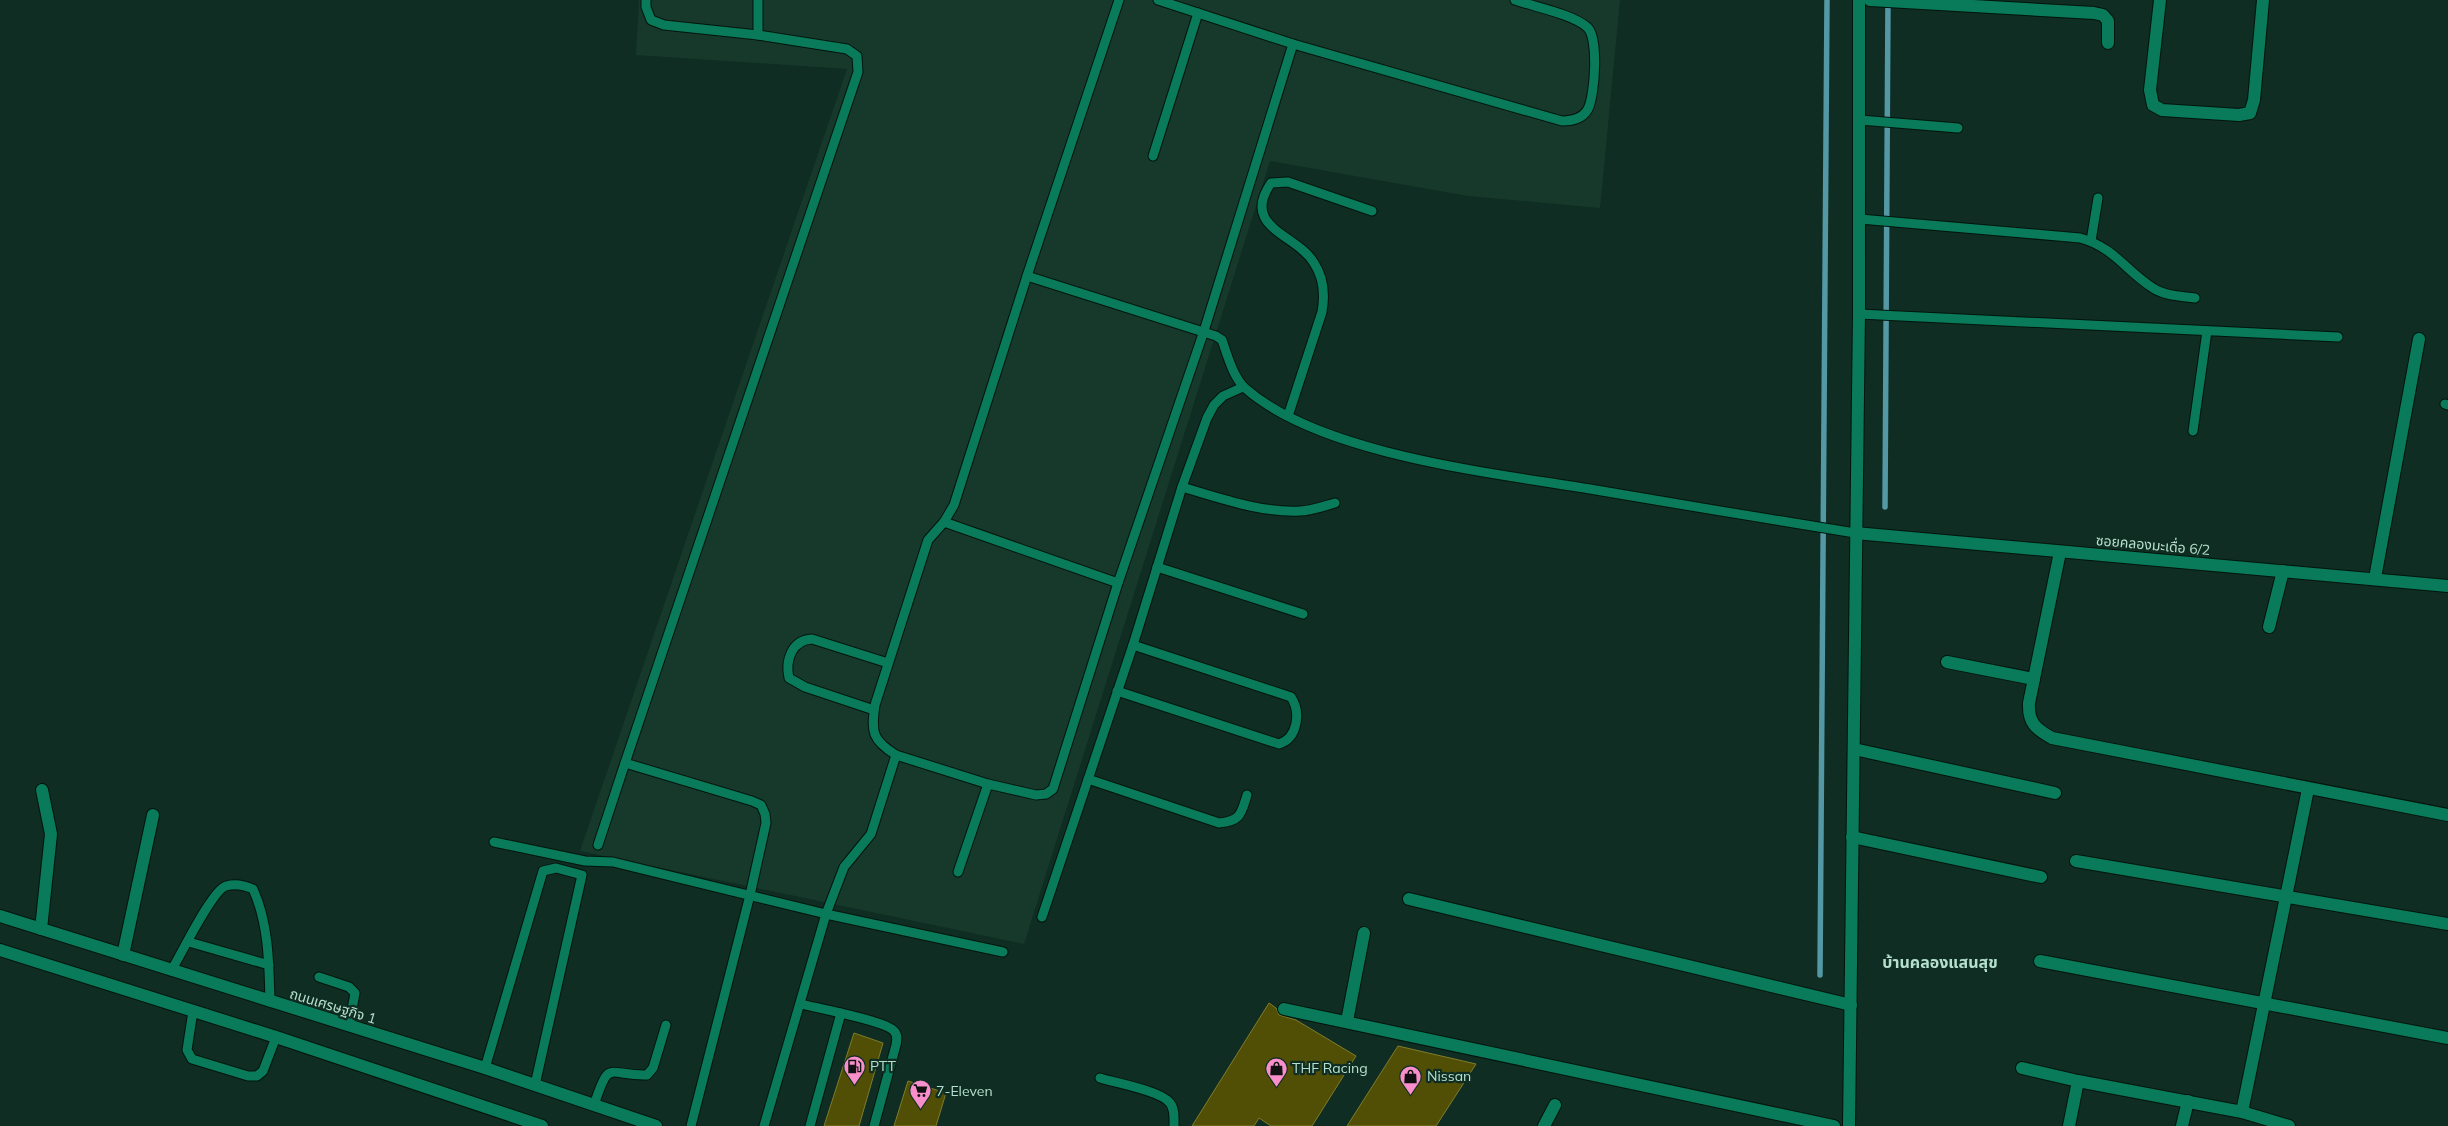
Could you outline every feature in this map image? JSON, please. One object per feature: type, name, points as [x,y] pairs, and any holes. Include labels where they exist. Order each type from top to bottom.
[{"type":"street","points":[[1849,1126],[1860,219],[1859,0]]},
{"type":"street","points":[[1870,0],[2094,13],[2102,15],[2108,21],[2108,43]]},
{"type":"street","points":[[2160,0],[2150,90],[2153,105],[2162,110],[2239,115],[2250,113],[2254,100],[2263,0]]},
{"type":"street","points":[[2375,578],[2419,339]]},
{"type":"street","name":"ซอยคลองมะเดื่อ 6/2","points":[[1855,533],[2448,586]]},
{"type":"street","points":[[2060,552],[2028,715],[2035,728],[2052,738],[2308,789],[2448,814]]},
{"type":"street","points":[[2269,626],[2283,571]]},
{"type":"street","points":[[1947,662],[2034,679]]},
{"type":"street","points":[[1854,749],[2055,793]]},
{"type":"street","points":[[2242,1112],[2308,789]]},
{"type":"street","points":[[41,929],[51,834],[42,790]]},
{"type":"street","points":[[123,955],[153,815]]},
{"type":"street","points":[[1852,837],[2041,877]]},
{"type":"street","points":[[2076,861],[2448,924]]},
{"type":"street","points":[[1409,899],[1851,1006]]},
{"type":"street","name":"ถนนเศรษฐกิจ 1","points":[[0,916],[485,1068],[656,1126]]},
{"type":"street","points":[[1347,1022],[1364,933]]},
{"type":"street","points":[[0,950],[276,1037],[526,1123],[542,1126]]},
{"type":"street","points":[[2040,961],[2448,1038]]},
{"type":"street","points":[[1284,1009],[1834,1126]]},
{"type":"street","points":[[2022,1068],[2078,1081],[2242,1112],[2289,1126]]},
{"type":"street","points":[[2069,1126],[2078,1081]]},
{"type":"street","points":[[2182,1126],[2188,1102]]},
{"type":"street","points":[[1544,1126],[1555,1105]]},
{"type":"lane","points":[[598,845],[858,72],[857,56],[846,49],[758,35],[664,25],[651,20],[646,7],[646,0]]},
{"type":"lane","points":[[758,0],[758,35]]},
{"type":"lane","points":[[1119,0],[1027,276],[954,505],[944,522],[928,540],[874,710],[873,731],[876,740],[896,755],[988,784],[1036,795],[1046,794],[1053,789],[1118,583],[1204,332],[1293,44]]},
{"type":"lane","points":[[1158,0],[1293,44],[1562,121],[1571,121],[1582,116],[1588,108],[1590,99],[1595,56],[1594,40],[1589,28],[1578,21],[1515,0]]},
{"type":"lane","points":[[1153,156],[1198,13]]},
{"type":"lane","points":[[1860,120],[1958,128]]},
{"type":"lane","points":[[1288,416],[1322,312],[1324,299],[1322,278],[1314,261],[1271,227],[1264,218],[1262,205],[1266,191],[1271,183],[1288,182],[1372,211]]},
{"type":"lane","points":[[2091,241],[2098,198]]},
{"type":"lane","points":[[1860,219],[2080,238],[2091,241],[2114,255],[2153,288],[2166,294],[2195,298]]},
{"type":"lane","points":[[1027,276],[1204,332],[1222,340],[1243,386],[1288,416],[1349,440],[1448,465],[1855,533]]},
{"type":"lane","points":[[1859,314],[2338,337]]},
{"type":"lane","points":[[2193,431],[2207,331]]},
{"type":"lane","points":[[1042,917],[1133,645],[1182,487],[1207,418],[1214,405],[1223,396],[1243,386]]},
{"type":"lane","points":[[1182,487],[1242,504],[1277,510],[1301,511],[1334,504]]},
{"type":"lane","points":[[944,522],[1118,583]]},
{"type":"lane","points":[[1157,567],[1303,614]]},
{"type":"lane","points":[[874,710],[805,687],[789,678],[788,671],[792,650],[797,643],[804,639],[812,639],[888,663]]},
{"type":"lane","points":[[1117,691],[1278,744],[1289,739],[1292,734],[1297,717],[1297,706],[1291,697],[1133,645]]},
{"type":"lane","points":[[764,1126],[837,881],[844,867],[871,834],[896,755]]},
{"type":"lane","points":[[625,763],[761,805],[765,814],[766,823],[750,895],[691,1126]]},
{"type":"lane","points":[[1088,779],[1219,823],[1232,822],[1240,815],[1247,795]]},
{"type":"lane","points":[[958,872],[988,784]]},
{"type":"lane","points":[[494,842],[585,861],[613,862],[826,914],[1003,952]]},
{"type":"lane","points":[[535,1085],[585,861]]},
{"type":"lane","points":[[485,1068],[543,871],[556,868],[582,875]]},
{"type":"lane","points":[[171,971],[212,898],[225,886],[241,884],[253,889],[263,914],[269,965],[270,1002]]},
{"type":"lane","points":[[189,942],[269,965]]},
{"type":"lane","points":[[319,977],[349,987],[355,993],[349,1026]]},
{"type":"lane","points":[[801,1004],[841,1013],[894,1030],[898,1038],[874,1126]]},
{"type":"lane","points":[[192,1011],[186,1050],[192,1059],[248,1076],[257,1076],[263,1071],[276,1037]]},
{"type":"lane","points":[[810,1126],[841,1013]]},
{"type":"lane","points":[[594,1104],[603,1078],[608,1072],[617,1071],[647,1075],[652,1068],[666,1026]]},
{"type":"lane","points":[[1100,1078],[1162,1096],[1171,1104],[1174,1126]]},
{"type":"shaded area","points":[[639,0],[1620,0],[1600,208],[1468,196],[1270,161],[1024,944],[580,851],[847,69],[636,55]]},
{"type":"building","name":"THF Racing","points":[[1269,1003],[1276,1008],[1279,1015],[1296,1020],[1356,1056],[1312,1126],[1271,1126],[1259,1118],[1254,1126],[1192,1126]]},
{"type":"building","name":"PTT","points":[[854,1033],[883,1043],[859,1126],[824,1126]]},
{"type":"building","name":"Nissan","points":[[1398,1046],[1476,1064],[1436,1126],[1347,1126]]},
{"type":"building","name":"7-Eleven","points":[[908,1081],[946,1093],[936,1126],[894,1126]]},
{"type":"waterway","points":[[1820,975],[1827,0]]},
{"type":"waterway","points":[[1885,507],[1888,0]]},
{"type":"place","name":"PTT","points":[[854,1085]]},
{"type":"place","name":"THF Racing","points":[[1276,1087]]},
{"type":"place","name":"Nissan","points":[[1411,1095]]},
{"type":"place","name":"7-Eleven","points":[[920,1110]]},
{"type":"district","name":"บ้านคลองแสนสุข","points":[[1940,962]]}]
